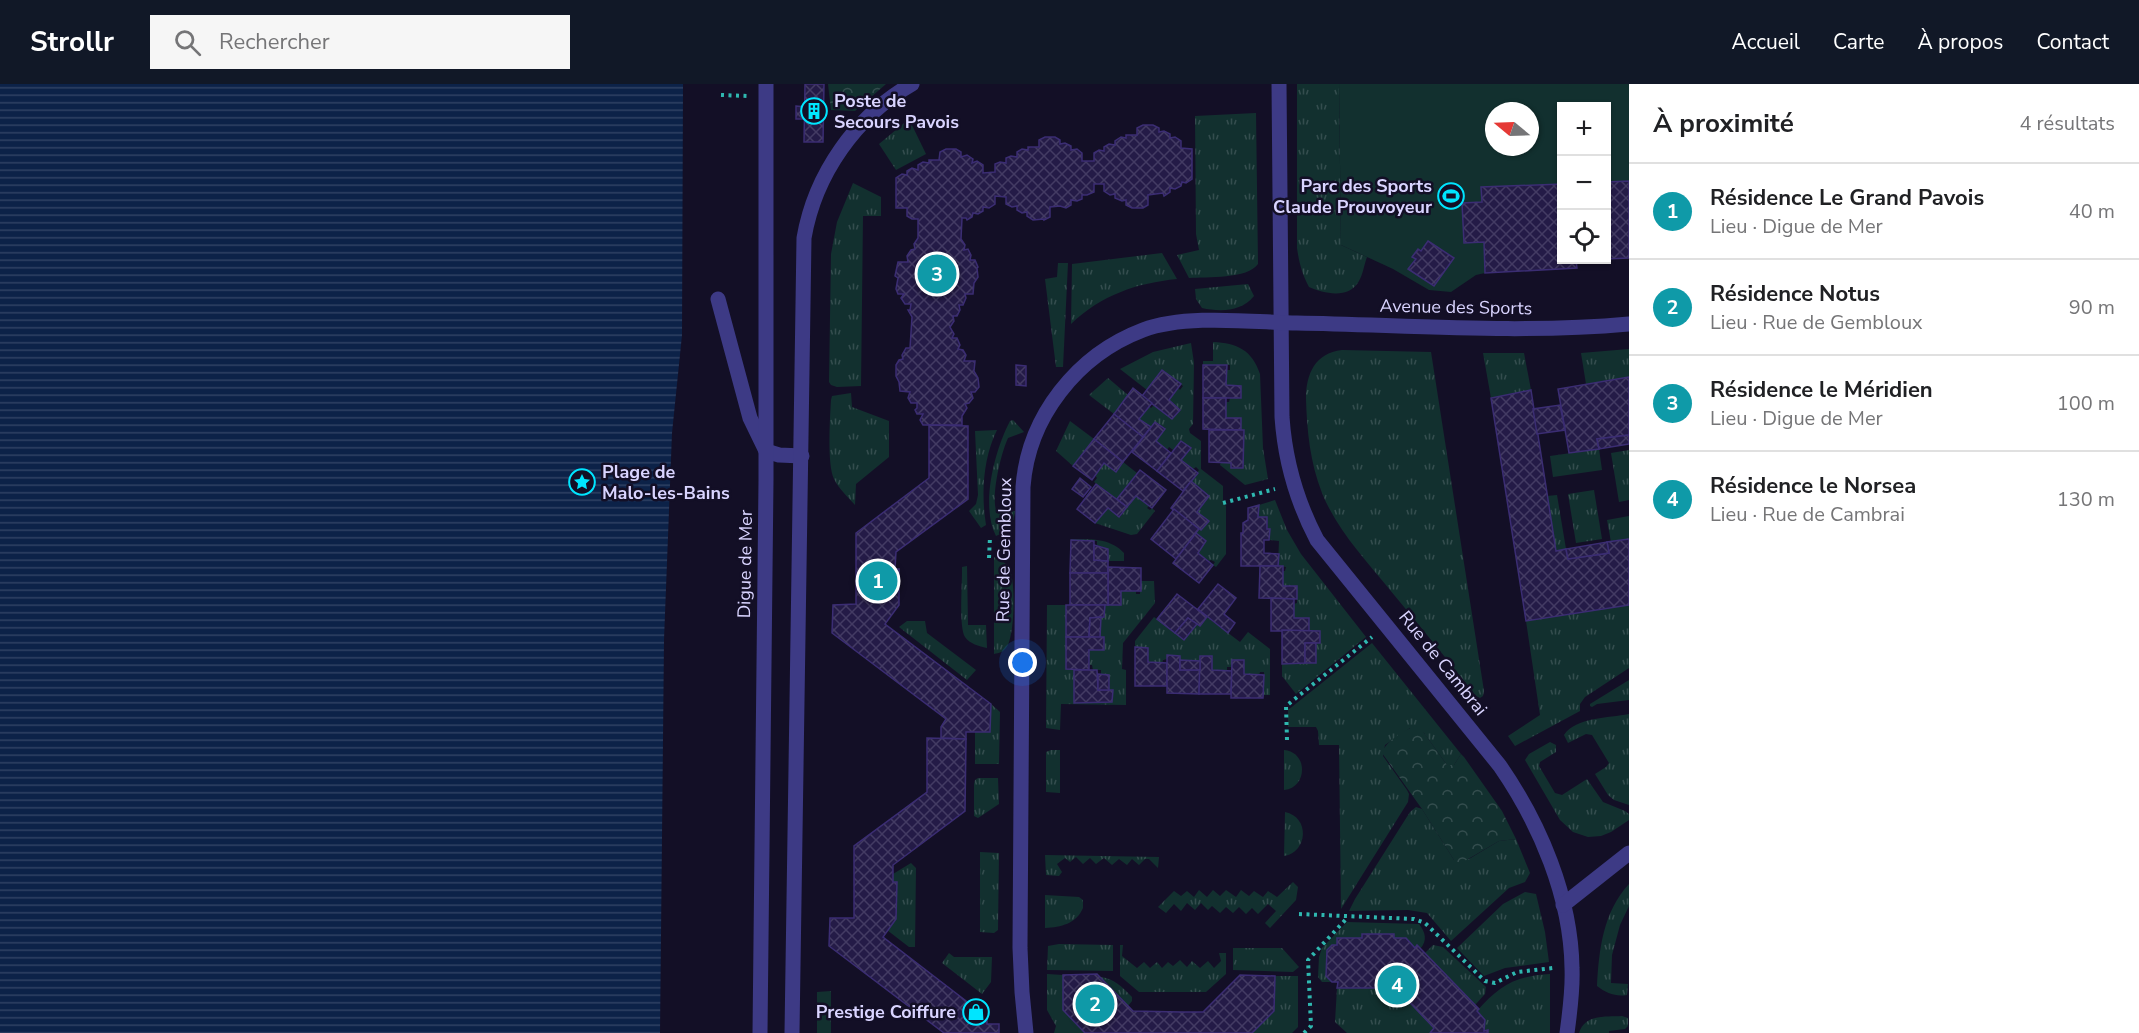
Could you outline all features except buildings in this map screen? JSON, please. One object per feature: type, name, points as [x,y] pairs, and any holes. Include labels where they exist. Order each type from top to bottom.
[{"type":"street","points":[[792,1033],[804,238],[814,200],[843,146],[885,101],[912,84]]},
{"type":"street","name":"Rue de Cambrai","points":[[1279,84],[1283,435],[1293,484],[1302,510],[1317,540],[1474,732],[1513,784],[1542,839],[1563,904],[1572,966],[1572,994],[1567,1033]]},
{"type":"street","name":"Digue de Mer","points":[[760,1033],[766,451],[766,90]]},
{"type":"street","points":[[718,299],[750,418],[766,451],[778,455],[802,456]]},
{"type":"street","name":"Rue de Gembloux","points":[[1026,1033],[1020,948],[1023,487],[1027,460],[1035,433],[1052,401],[1074,375],[1104,351],[1130,336],[1159,326],[1180,322],[1282,322]]},
{"type":"street","name":"Avenue des Sports","points":[[1282,322],[1560,329],[1629,324]]},
{"type":"street","points":[[1563,904],[1629,853]]},
{"type":"path","points":[[721,95],[744,96]]},
{"type":"path","points":[[1223,503],[1293,484]]},
{"type":"path","points":[[989,558],[990,537]]},
{"type":"path","points":[[1287,740],[1286,706],[1387,626]]},
{"type":"path","points":[[1299,914],[1414,919],[1425,923],[1485,981],[1495,983],[1517,972],[1572,966]]},
{"type":"path","points":[[1304,1033],[1311,1026],[1308,960],[1349,916]]},
{"type":"green space","points":[[828,84],[886,84],[855,111],[831,110]]},
{"type":"green space","points":[[1297,84],[1339,84],[1341,245],[1367,257],[1362,275],[1355,287],[1343,293],[1322,292],[1309,287],[1299,258],[1297,248]]},
{"type":"green space","name":"Parc des Sports Claude Prouvoyeur","points":[[1339,84],[1629,84],[1629,258],[1611,259],[1611,102],[1557,102],[1557,264],[1576,264],[1577,268],[1485,273],[1476,275],[1451,292],[1429,290],[1393,269],[1341,245]]},
{"type":"green space","points":[[1256,113],[1258,264],[1253,269],[1236,275],[1189,278],[1177,255],[1199,250],[1196,234],[1195,116]]},
{"type":"green space","points":[[909,119],[926,154],[896,170],[879,144]]},
{"type":"green space","points":[[853,183],[881,197],[881,216],[863,216],[861,386],[837,387],[829,382],[831,254],[837,222]]},
{"type":"green space","points":[[1162,253],[1177,279],[1120,292],[1095,305],[1071,324],[1072,264]]},
{"type":"green space","points":[[1058,263],[1068,263],[1063,367],[1056,367],[1045,279],[1057,277]]},
{"type":"green space","points":[[1248,284],[1254,296],[1237,308],[1216,310],[1202,308],[1196,299],[1195,289]]},
{"type":"green space","points":[[1213,342],[1229,344],[1242,349],[1257,366],[1260,374],[1263,448],[1268,479],[1245,485],[1220,465],[1221,462],[1231,463],[1231,468],[1243,468],[1244,431],[1241,430],[1241,418],[1226,418],[1226,402],[1229,402],[1230,398],[1241,398],[1241,386],[1226,385],[1227,370],[1230,370],[1230,365],[1203,365],[1203,361],[1213,361]]},
{"type":"green space","points":[[1191,343],[1194,363],[1193,424],[1189,429],[1190,433],[1201,441],[1201,469],[1223,486],[1223,503],[1226,506],[1226,554],[1216,567],[1213,565],[1215,562],[1209,561],[1198,553],[1206,541],[1196,533],[1208,521],[1197,512],[1209,496],[1191,481],[1199,470],[1196,467],[1193,469],[1181,460],[1190,448],[1181,441],[1173,450],[1169,447],[1167,450],[1156,441],[1165,428],[1156,422],[1151,427],[1139,419],[1149,406],[1151,408],[1154,405],[1172,419],[1180,409],[1169,400],[1178,388],[1180,390],[1183,386],[1162,370],[1147,390],[1120,369],[1153,352]]},
{"type":"green space","points":[[1629,349],[1629,377],[1586,384],[1581,353]]},
{"type":"green space","points":[[1342,350],[1431,352],[1484,691],[1480,698],[1352,544],[1335,519],[1322,493],[1310,446],[1306,390],[1310,373],[1319,360],[1325,355]]},
{"type":"green space","points":[[1483,353],[1524,353],[1531,390],[1491,398]]},
{"type":"green space","points":[[1108,378],[1128,395],[1114,414],[1089,395]]},
{"type":"green space","points":[[851,393],[852,407],[889,421],[889,457],[856,484],[855,505],[834,479],[830,452],[832,396]]},
{"type":"green space","points":[[1013,420],[1024,432],[1008,438],[1000,464],[995,506],[997,513],[1015,511],[1010,527],[996,536],[989,509],[991,478],[1004,433],[1010,421]]},
{"type":"green space","points":[[1070,421],[1094,439],[1073,466],[1056,451]]},
{"type":"green space","points":[[997,430],[992,441],[984,476],[986,525],[981,528],[969,511],[976,504],[978,495],[975,431]]},
{"type":"green space","points":[[1599,449],[1602,470],[1553,477],[1550,456]]},
{"type":"green space","points":[[1629,450],[1629,500],[1619,502],[1611,453]]},
{"type":"green space","points":[[1123,462],[1137,473],[1117,499],[1094,482],[1097,478],[1095,475],[1104,463],[1116,472]]},
{"type":"green space","points":[[1594,490],[1602,539],[1576,543],[1568,494]]},
{"type":"green space","points":[[1557,495],[1566,549],[1556,551],[1547,496]]},
{"type":"green space","points":[[1136,496],[1149,506],[1147,508],[1155,511],[1137,534],[1131,535],[1095,523],[1108,508],[1120,517]]},
{"type":"green space","points":[[1275,500],[1287,530],[1301,554],[1366,637],[1296,694],[1282,676],[1282,664],[1316,663],[1316,643],[1320,642],[1320,631],[1309,631],[1294,618],[1297,587],[1283,586],[1283,571],[1286,567],[1278,566],[1279,541],[1269,540],[1267,517],[1258,517],[1259,505]]},
{"type":"green space","points":[[1629,516],[1629,539],[1611,542],[1607,520]]},
{"type":"green space","points":[[1071,539],[1100,540],[1113,544],[1124,553],[1124,561],[1108,561],[1108,549],[1097,545],[1097,541]]},
{"type":"green space","points":[[994,557],[1009,568],[1013,584],[1014,608],[1009,642],[1004,650],[994,654]]},
{"type":"green space","points":[[967,566],[968,625],[986,625],[987,648],[969,641],[963,632],[962,567]]},
{"type":"green space","points":[[1140,581],[1154,581],[1155,603],[1123,643],[1122,669],[1126,670],[1126,705],[1061,704],[1060,730],[1046,728],[1047,605],[1066,605],[1066,669],[1074,670],[1074,702],[1112,702],[1113,691],[1109,690],[1109,675],[1101,674],[1101,670],[1093,670],[1092,665],[1089,665],[1089,650],[1104,650],[1104,638],[1100,638],[1101,617],[1104,617],[1105,605],[1120,605],[1121,591],[1136,591],[1136,594],[1140,594]]},
{"type":"green space","points":[[1629,605],[1629,668],[1585,697],[1580,704],[1580,711],[1515,746],[1508,736],[1540,715],[1526,621]]},
{"type":"green space","points":[[1154,617],[1184,640],[1197,624],[1200,626],[1207,617],[1240,642],[1248,632],[1270,649],[1270,695],[1263,695],[1264,672],[1260,672],[1259,675],[1244,674],[1244,660],[1232,667],[1227,667],[1227,671],[1212,670],[1212,656],[1200,656],[1200,661],[1180,660],[1180,656],[1167,655],[1167,659],[1162,663],[1148,662],[1148,648],[1135,647],[1135,641]]},
{"type":"green space","points":[[907,621],[925,621],[927,633],[976,670],[967,680],[899,627]]},
{"type":"green space","points":[[1372,643],[1461,754],[1454,765],[1447,765],[1424,733],[1410,728],[1385,745],[1383,756],[1407,790],[1408,802],[1341,909],[1339,745],[1319,745],[1316,727],[1288,727],[1288,710]]},
{"type":"green space","points":[[1629,680],[1629,700],[1590,706],[1590,704]]},
{"type":"green space","points":[[991,704],[1000,712],[999,764],[975,764],[975,732],[990,732]]},
{"type":"green space","points":[[1629,714],[1629,805],[1614,800],[1608,795],[1595,774],[1609,763],[1592,735],[1586,734],[1568,743],[1564,735],[1569,729],[1585,722]]},
{"type":"green space","points":[[1416,726],[1424,733],[1447,765],[1454,765],[1461,754],[1464,757],[1502,811],[1516,839],[1499,841],[1463,862],[1454,860],[1422,809],[1382,753],[1396,736]]},
{"type":"green space","points":[[1550,742],[1556,745],[1556,752],[1540,762],[1539,766],[1555,793],[1562,795],[1587,779],[1603,802],[1625,811],[1629,814],[1629,820],[1611,832],[1588,837],[1573,832],[1560,820],[1525,760],[1529,754]]},
{"type":"green space","points":[[1060,750],[1060,793],[1046,792],[1046,752]]},
{"type":"green space","points":[[1284,750],[1298,757],[1302,770],[1298,783],[1284,790]]},
{"type":"green space","points":[[978,778],[998,778],[999,804],[978,818],[974,816],[974,784]]},
{"type":"green space","points":[[1416,807],[1422,809],[1454,860],[1469,859],[1499,841],[1516,839],[1530,873],[1525,882],[1509,888],[1451,941],[1427,913],[1408,910],[1349,911],[1410,812]]},
{"type":"green space","points":[[1285,812],[1299,820],[1303,834],[1298,848],[1284,856]]},
{"type":"green space","points":[[980,852],[999,853],[998,930],[994,933],[980,932]]},
{"type":"green space","points":[[1045,855],[1159,857],[1158,868],[1149,859],[1145,859],[1139,865],[1132,859],[1127,865],[1119,859],[1112,865],[1104,858],[1096,864],[1090,858],[1083,864],[1076,857],[1070,862],[1065,858],[1057,864],[1062,872],[1059,876],[1046,875]]},
{"type":"green space","points":[[911,863],[916,868],[915,947],[909,947],[887,930],[896,919],[897,883],[893,882],[893,874]]},
{"type":"green space","points":[[1293,882],[1298,887],[1296,900],[1270,928],[1265,923],[1276,911],[1268,904],[1258,914],[1252,908],[1246,914],[1239,907],[1233,913],[1226,907],[1220,913],[1212,906],[1208,910],[1201,903],[1195,910],[1187,903],[1181,911],[1174,904],[1166,913],[1158,907],[1174,891],[1181,896],[1187,891],[1194,897],[1199,890],[1207,897],[1213,890],[1220,896],[1226,890],[1236,897],[1241,890],[1249,896],[1254,891],[1263,897],[1268,891],[1277,897]]},
{"type":"green space","points":[[1629,884],[1629,906],[1620,925],[1612,955],[1611,983],[1628,984],[1627,995],[1615,995],[1597,986],[1601,945],[1613,907]]},
{"type":"green space","points":[[1525,892],[1536,894],[1549,962],[1505,968],[1484,976],[1457,948],[1503,904]]},
{"type":"green space","points":[[1045,895],[1079,897],[1083,900],[1083,908],[1076,918],[1067,924],[1045,928]]},
{"type":"green space","points":[[1347,922],[1419,924],[1425,939],[1420,949],[1394,938],[1394,934],[1363,934],[1362,938],[1338,938],[1337,945],[1332,945],[1327,950],[1326,976],[1332,982],[1322,982],[1318,977],[1322,948]]},
{"type":"green space","points":[[1059,944],[1113,945],[1113,971],[1047,970],[1048,946]]},
{"type":"green space","points":[[1120,945],[1123,945],[1122,956],[1137,968],[1144,962],[1150,968],[1157,962],[1162,968],[1168,962],[1173,966],[1180,960],[1187,967],[1192,961],[1200,968],[1208,961],[1214,968],[1221,961],[1219,953],[1226,953],[1226,974],[1206,992],[1139,992],[1120,976]]},
{"type":"green space","points":[[1433,945],[1443,947],[1486,987],[1485,994],[1475,1005],[1425,953]]},
{"type":"green space","points":[[1233,948],[1282,948],[1299,967],[1293,972],[1233,970]]},
{"type":"green space","points":[[949,953],[954,957],[992,957],[991,982],[982,994],[942,963]]},
{"type":"green space","points":[[1047,974],[1063,975],[1063,1010],[1085,1033],[1054,1033],[1056,1026],[1047,1010]]},
{"type":"green space","points":[[1550,974],[1550,1033],[1488,1033],[1484,1031],[1485,1020],[1477,1011],[1501,988],[1527,977]]},
{"type":"green space","points":[[1275,976],[1298,976],[1298,1027],[1292,1033],[1252,1033],[1274,1011]]},
{"type":"green space","points":[[1100,977],[1114,981],[1132,997],[1128,1006]]},
{"type":"green space","points":[[1337,988],[1381,988],[1386,993],[1391,993],[1396,988],[1434,1028],[1430,1033],[1347,1033],[1335,1022]]},
{"type":"green space","points":[[831,991],[831,1033],[817,1033],[817,992]]},
{"type":"green space","points":[[1622,1016],[1628,1018],[1628,1026],[1625,1029],[1609,1031],[1609,1033],[1579,1033],[1586,1022],[1596,1018]]},
{"type":"water","points":[[0,84],[683,84],[682,335],[672,433],[664,640],[660,1033],[0,1033]]},
{"type":"place","name":"Poste de Secours Pavois","points":[[814,111]]},
{"type":"place","name":"Parc des Sports Claude Prouvoyeur","points":[[1451,196]]},
{"type":"place","name":"Résidence le Méridien","points":[[937,274]]},
{"type":"place","name":"Plage de Malo-les-Bains","points":[[582,482]]},
{"type":"place","name":"Résidence Le Grand Pavois","points":[[878,581]]},
{"type":"place","name":"Résidence le Norsea","points":[[1397,985]]},
{"type":"place","name":"Résidence Notus","points":[[1095,1004]]},
{"type":"place","name":"Prestige Coiffure","points":[[976,1012]]}]
